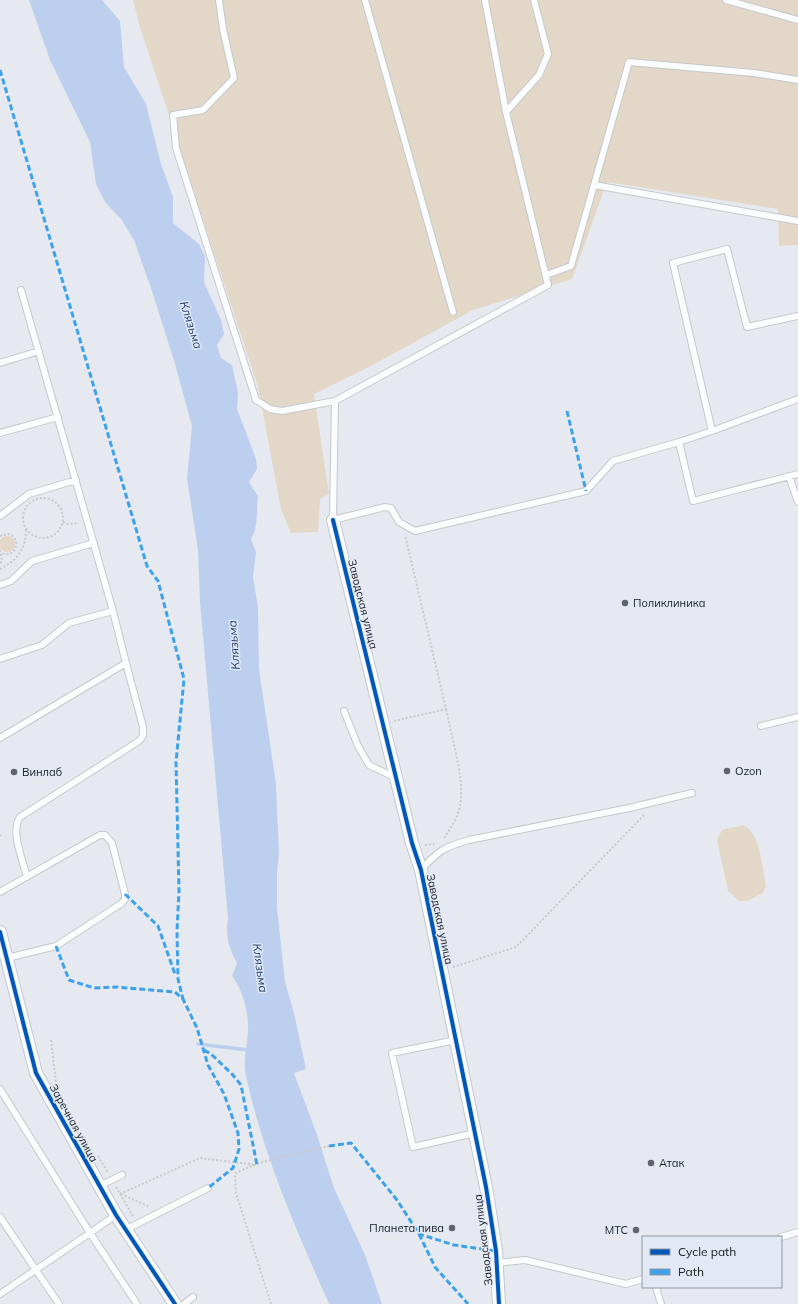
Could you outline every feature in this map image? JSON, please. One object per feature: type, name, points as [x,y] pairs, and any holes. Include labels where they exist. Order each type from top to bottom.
[{"type":"street","name":"Заводская улица","points":[[333,520],[396,778],[421,870],[486,1187],[497,1263],[499,1304]]},
{"type":"street","name":"Заречная улица","points":[[0,932],[36,1073],[125,1230],[175,1304]]},
{"type":"lane","points":[[219,0],[223,29],[234,78],[203,110],[173,115],[176,148],[256,400],[270,409],[282,412],[335,401],[548,285],[506,112],[485,0]]},
{"type":"lane","points":[[365,0],[453,312]]},
{"type":"lane","points":[[506,112],[538,75],[548,54],[534,0]]},
{"type":"lane","points":[[726,0],[798,20]]},
{"type":"lane","points":[[546,275],[571,266],[629,62],[754,73],[798,80]]},
{"type":"lane","points":[[594,185],[798,222]]},
{"type":"lane","points":[[712,431],[673,263],[727,249],[747,327],[798,316]]},
{"type":"lane","points":[[21,290],[113,611],[143,727],[142,736],[139,741],[20,817],[16,823],[16,832],[27,877]]},
{"type":"lane","points":[[0,363],[38,350]]},
{"type":"lane","points":[[335,401],[333,520],[385,507],[391,508],[399,522],[415,531],[586,491],[613,461],[712,431],[798,399]]},
{"type":"lane","points":[[0,433],[58,417]]},
{"type":"lane","points":[[679,442],[693,501],[798,474]]},
{"type":"lane","points":[[789,476],[798,502]]},
{"type":"lane","points":[[0,516],[29,494],[76,480]]},
{"type":"lane","points":[[0,585],[11,581],[32,561],[94,543]]},
{"type":"lane","points":[[0,659],[42,645],[69,623],[113,611]]},
{"type":"lane","points":[[0,738],[126,663]]},
{"type":"lane","points":[[344,711],[358,746],[369,765],[396,778]]},
{"type":"lane","points":[[761,726],[798,717]]},
{"type":"lane","points":[[421,870],[433,856],[446,847],[469,840],[692,793]]},
{"type":"lane","points":[[0,892],[95,836],[105,835],[112,843],[125,899],[122,903],[56,946],[7,958]]},
{"type":"lane","points":[[456,1040],[392,1053],[413,1147],[475,1133]]},
{"type":"lane","points":[[0,1089],[90,1233],[137,1304]]},
{"type":"lane","points":[[99,1186],[122,1175]]},
{"type":"lane","points":[[125,1230],[208,1188]]},
{"type":"lane","points":[[0,1294],[116,1215]]},
{"type":"lane","points":[[0,1217],[59,1304]]},
{"type":"lane","points":[[782,1237],[798,1232]]},
{"type":"lane","points":[[497,1263],[525,1260],[626,1284],[642,1279]]},
{"type":"lane","points":[[656,1288],[661,1304]]},
{"type":"lane","points":[[184,1304],[193,1297]]},
{"type":"path","points":[[0,569],[7,566],[18,555],[25,542],[26,528],[24,522],[25,510],[28,505],[38,498],[51,499],[56,502],[63,513],[63,522],[59,531],[48,537],[36,536],[26,528]]},
{"type":"path","points":[[63,522],[67,524],[80,523]]},
{"type":"path","points":[[402,524],[446,708],[460,781],[461,800],[455,821],[442,842]]},
{"type":"path","points":[[0,536],[9,534],[16,539],[17,544],[14,552],[9,554],[0,552],[2,560],[0,565]]},
{"type":"path","points":[[383,724],[446,708]]},
{"type":"path","points":[[450,968],[516,947],[658,801]]},
{"type":"path","points":[[421,844],[437,844]]},
{"type":"path","points":[[51,1040],[56,1084]]},
{"type":"path","points":[[271,1304],[236,1193],[234,1182],[235,1174],[241,1170],[257,1165],[329,1146]]},
{"type":"path","points":[[96,1153],[120,1194],[161,1212]]},
{"type":"path","points":[[120,1194],[200,1158],[257,1165]]},
{"type":"shaded area","points":[[133,0],[798,0],[798,245],[779,246],[778,209],[607,182],[572,279],[473,310],[369,367],[314,394],[329,494],[320,499],[318,532],[291,533],[281,509],[258,387],[140,27]]},
{"type":"shaded area","points":[[4,536],[10,536],[15,541],[13,550],[10,552],[4,552],[-1,547],[-1,541]]},
{"type":"shaded area","points":[[743,825],[754,835],[760,852],[766,886],[763,893],[747,901],[739,901],[728,891],[717,840],[722,830]]},
{"type":"water","name":"Клязьма","points":[[29,0],[102,0],[120,21],[124,67],[146,104],[161,164],[173,197],[173,223],[199,244],[205,256],[204,282],[221,320],[224,334],[217,345],[221,358],[232,365],[238,392],[237,409],[256,459],[257,469],[249,482],[258,496],[256,524],[254,534],[251,539],[256,552],[253,578],[258,607],[259,669],[276,784],[279,853],[277,872],[277,908],[285,982],[294,1013],[306,1069],[294,1073],[317,1135],[334,1188],[365,1255],[382,1304],[329,1304],[304,1248],[282,1192],[271,1163],[253,1105],[245,1070],[248,1030],[247,1012],[241,992],[232,976],[237,963],[227,936],[228,919],[200,602],[198,550],[187,478],[192,426],[175,364],[134,240],[121,219],[105,202],[96,184],[90,142],[50,60]]},
{"type":"waterway","points":[[198,1044],[249,1050]]},
{"type":"marked path","points":[[0,70],[147,566],[158,581],[184,679],[176,762],[179,891],[177,931],[178,979],[183,999]]},
{"type":"marked path","points":[[567,411],[586,491]]},
{"type":"marked path","points":[[125,894],[158,926],[175,974]]},
{"type":"marked path","points":[[56,946],[69,980],[94,988],[117,987],[175,992],[183,999],[197,1028],[208,1065],[224,1094],[238,1133],[239,1149],[233,1168],[208,1188]]},
{"type":"marked path","points":[[204,1050],[211,1054],[241,1085],[257,1165]]},
{"type":"marked path","points":[[329,1146],[351,1143],[397,1200],[419,1234],[454,1245],[496,1251]]},
{"type":"marked path","points":[[419,1234],[435,1267],[468,1304]]},
{"type":"cycle path","points":[[333,520],[412,843],[421,870],[486,1187],[496,1251],[499,1304]]},
{"type":"cycle path","points":[[0,932],[36,1073],[116,1215],[175,1304]]},
{"type":"place","name":"Поликлиника","points":[[625,603]]},
{"type":"place","name":"Ozon","points":[[727,771]]},
{"type":"place","name":"Винлаб","points":[[14,772]]},
{"type":"place","name":"Атак","points":[[651,1163]]},
{"type":"place","name":"Планета пива","points":[[452,1228]]},
{"type":"place","name":"МТС","points":[[636,1230]]}]
